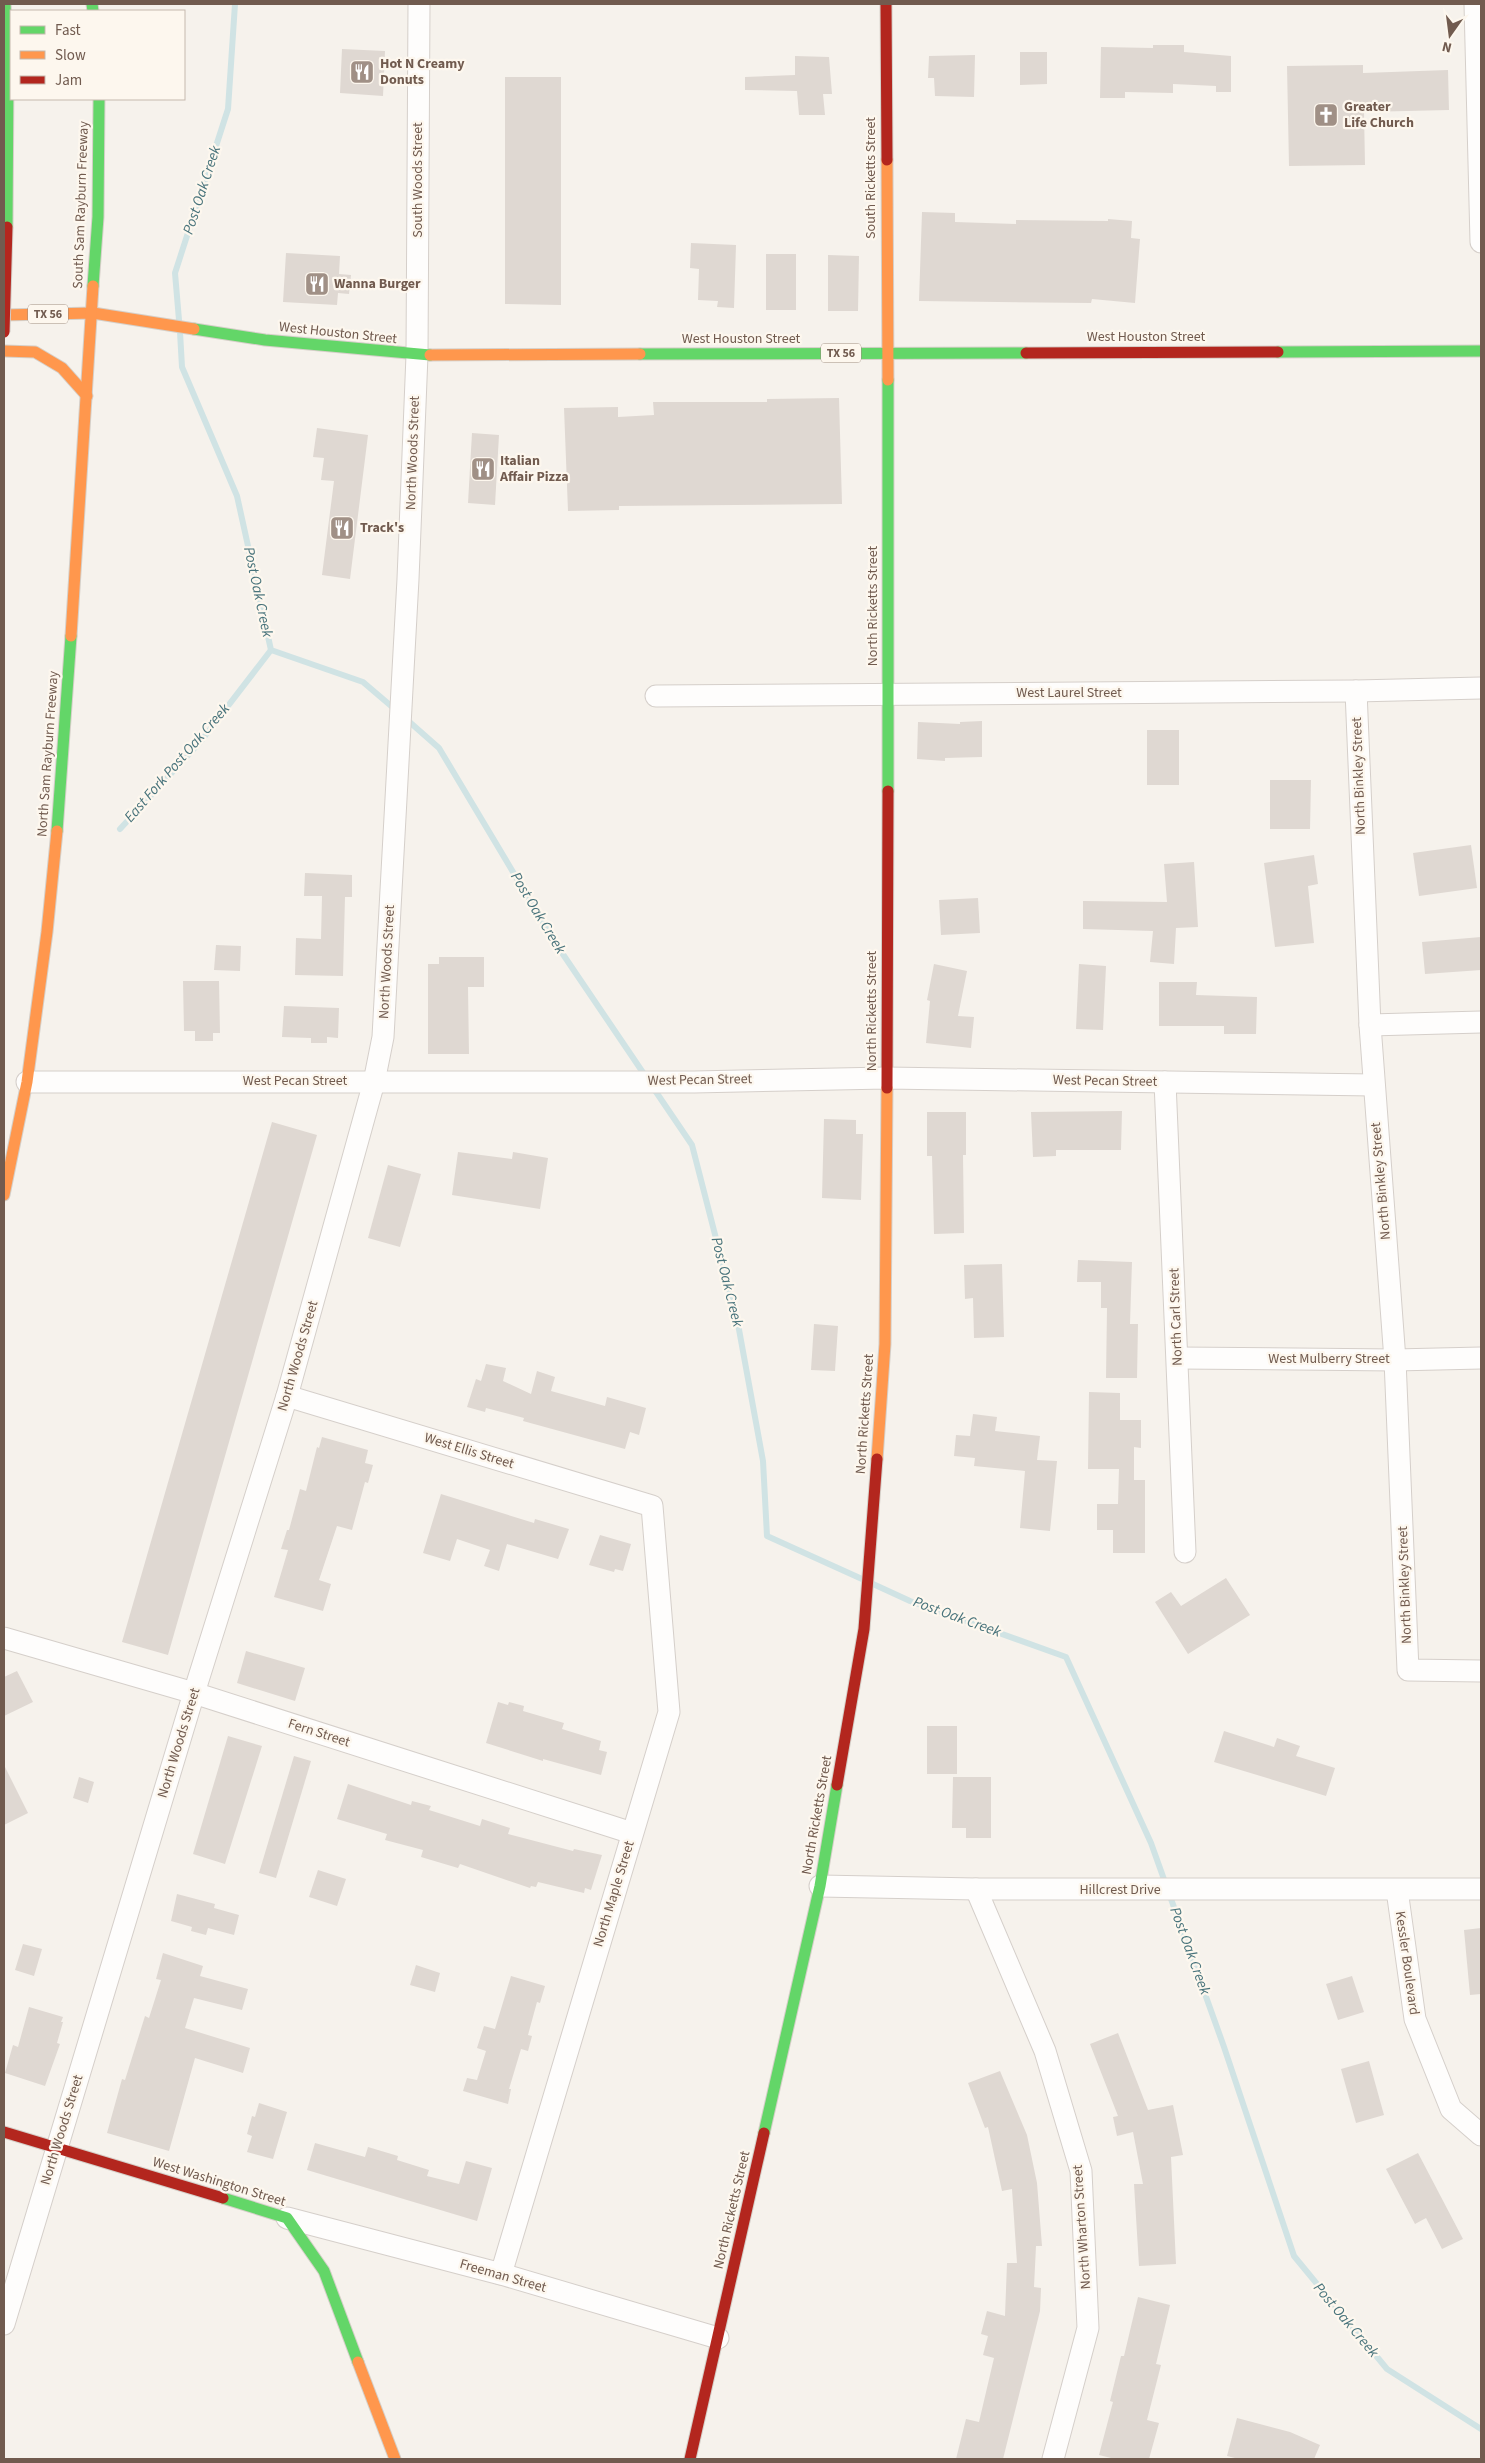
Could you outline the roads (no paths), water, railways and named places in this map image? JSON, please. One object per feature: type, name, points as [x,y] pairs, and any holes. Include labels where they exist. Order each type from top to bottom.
[{"type":"main road","points":[[4,332],[8,72],[5,4]]},
{"type":"main road","name":"South Ricketts Street","points":[[886,4],[886,353]]},
{"type":"main road","name":"South Sam Rayburn Freeway","points":[[93,313],[98,217],[99,100]]},
{"type":"main road","name":"West Houston Street","points":[[4,315],[93,313],[303,345],[417,355],[1481,351]]},
{"type":"main road","name":"North Sam Rayburn Freeway","points":[[4,1195],[27,1082],[47,932],[60,798],[93,313]]},
{"type":"main road","points":[[4,351],[35,352],[62,368],[88,396]]},
{"type":"main road","name":"North Ricketts Street","points":[[690,2459],[820,1886],[864,1629],[885,1344],[889,694],[886,353]]},
{"type":"main road","name":"West Washington Street","points":[[4,2132],[287,2218],[324,2271],[395,2459]]},
{"type":"street","name":"South Woods Street","points":[[417,355],[420,4]]},
{"type":"street","points":[[1475,4],[1481,242]]},
{"type":"street","name":"North Woods Street","points":[[4,2324],[194,1693],[287,1396],[374,1082],[383,1037],[404,657],[417,355]]},
{"type":"street","name":"West Laurel Street","points":[[656,696],[1356,691],[1481,688]]},
{"type":"street","name":"North Binkley Street","points":[[1356,691],[1370,1025],[1395,1360],[1408,1670],[1481,1671]]},
{"type":"street","points":[[1370,1025],[1481,1022]]},
{"type":"street","name":"West Pecan Street","points":[[27,1082],[620,1080],[694,1082],[886,1078],[1374,1085]]},
{"type":"street","name":"North Carl Street","points":[[1165,1082],[1185,1552]]},
{"type":"street","name":"West Mulberry Street","points":[[1178,1358],[1395,1360],[1481,1358]]},
{"type":"street","name":"West Ellis Street","points":[[287,1396],[652,1506]]},
{"type":"street","name":"North Maple Street","points":[[500,2274],[669,1712],[652,1506]]},
{"type":"street","name":"Fern Street","points":[[4,1638],[194,1693],[632,1833]]},
{"type":"street","name":"Hillcrest Drive","points":[[820,1886],[1133,1890],[1481,1889]]},
{"type":"street","name":"North Wharton Street","points":[[976,1889],[1046,2051],[1081,2171],[1088,2328],[1053,2459]]},
{"type":"street","name":"Kessler Boulevard","points":[[1397,1890],[1415,2019],[1452,2108],[1481,2135]]},
{"type":"street","name":"Freeman Street","points":[[287,2218],[500,2274],[718,2338]]},
{"type":"waterway","name":"Post Oak Creek","points":[[179,320],[175,273],[228,109],[235,4]]},
{"type":"waterway","name":"Post Oak Creek","points":[[180,332],[182,367],[237,496],[271,650],[363,682],[397,711]]},
{"type":"waterway","name":"East Fork Post Oak Creek","points":[[120,829],[201,741],[271,650]]},
{"type":"waterway","name":"Post Oak Creek","points":[[405,718],[439,748],[556,944],[646,1077]]},
{"type":"waterway","name":"Post Oak Creek","points":[[652,1086],[692,1145],[738,1324],[763,1461],[767,1536],[862,1579]]},
{"type":"waterway","name":"Post Oak Creek","points":[[873,1584],[910,1601],[1066,1657],[1151,1843],[1224,2047],[1294,2256],[1387,2369],[1481,2429]]},
{"type":"place","name":"Hot N Creamy Donuts","points":[[362,72]]},
{"type":"place","name":"Greater Life Church","points":[[1326,115]]},
{"type":"place","name":"Wanna Burger","points":[[317,284]]},
{"type":"place","name":"Italian Affair Pizza","points":[[483,469]]},
{"type":"place","name":"Track's","points":[[342,528]]}]
